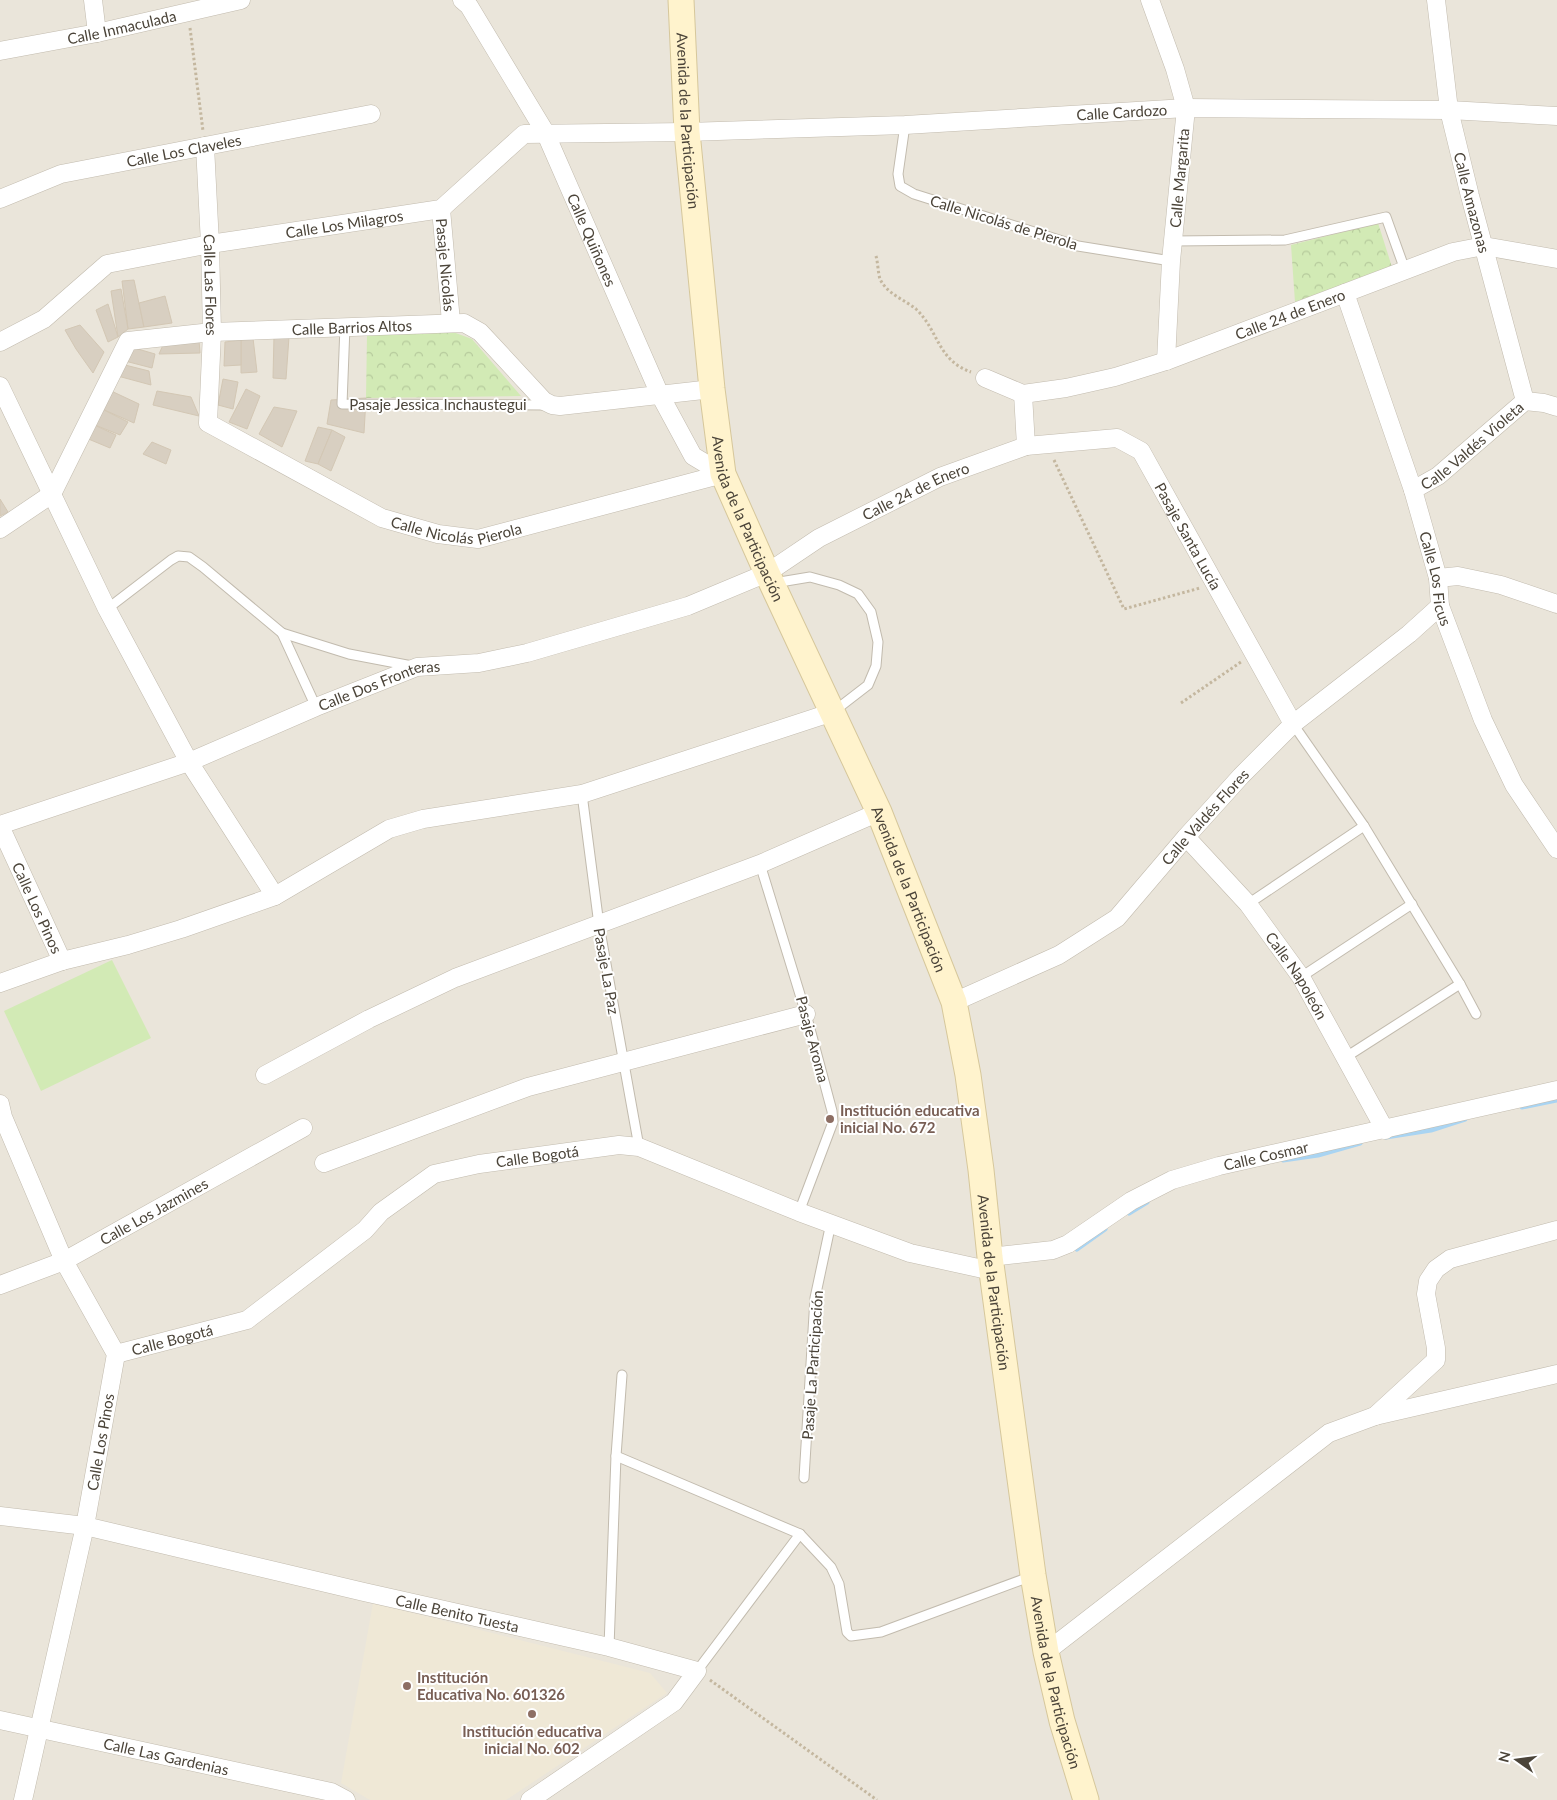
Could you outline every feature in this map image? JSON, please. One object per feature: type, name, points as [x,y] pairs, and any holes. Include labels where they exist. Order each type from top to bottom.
[{"type":"main road","name":"Avenida de la Participación","points":[[680,0],[687,132],[712,389],[723,474],[769,578],[878,812],[954,1002],[969,1084],[991,1264],[1046,1652],[1062,1721],[1086,1800]]},
{"type":"street","points":[[92,0],[97,33]]},
{"type":"street","name":"Calle Inmaculada","points":[[0,51],[97,33],[241,0]]},
{"type":"street","name":"Calle Margarita","points":[[1150,0],[1175,69],[1186,108],[1171,261],[1166,361]]},
{"type":"street","name":"Calle Amazonas","points":[[1436,0],[1449,110],[1525,401]]},
{"type":"street","name":"Calle Quiñones","points":[[469,2],[545,132],[660,394],[693,456],[723,474]]},
{"type":"street","name":"Calle Cardozo","points":[[687,132],[905,125],[1186,108],[1449,110],[1557,116]]},
{"type":"street","name":"Calle Los Claveles","points":[[0,199],[61,174],[371,114]]},
{"type":"street","points":[[441,209],[524,134],[545,132],[687,132]]},
{"type":"street","name":"Calle Las Flores","points":[[205,146],[212,332],[208,423]]},
{"type":"street","name":"Calle Los Milagros","points":[[0,342],[44,319],[107,264],[210,244],[441,209]]},
{"type":"street","name":"Pasaje Nicolás","points":[[441,209],[451,322]]},
{"type":"street","name":"Calle 24 de Enero","points":[[1023,394],[1066,388],[1166,361],[1453,252],[1484,246],[1557,259]]},
{"type":"street","name":"Calle Los Ficus","points":[[1345,293],[1413,490],[1438,578],[1440,606],[1483,720],[1514,785],[1557,849]]},
{"type":"street","name":"Calle Barrios Altos","points":[[52,494],[128,341],[212,332],[464,323],[480,332],[544,400],[552,405]]},
{"type":"street","points":[[986,378],[1023,394],[1026,446]]},
{"type":"street","points":[[0,386],[107,609],[189,762],[275,896]]},
{"type":"street","points":[[552,405],[560,406],[712,389]]},
{"type":"street","name":"Calle Valdés Violeta","points":[[1413,490],[1438,476],[1525,401],[1544,403],[1557,407]]},
{"type":"street","name":"Calle Nicolás Pierola","points":[[208,423],[382,518],[438,534],[478,539],[723,474]]},
{"type":"street","name":"Pasaje Santa Lucía","points":[[1026,446],[1117,438],[1141,451],[1293,724]]},
{"type":"street","name":"Calle 24 de Enero","points":[[769,578],[819,538],[940,477],[1026,446]]},
{"type":"street","points":[[0,529],[52,494]]},
{"type":"street","points":[[1438,578],[1458,576],[1501,585],[1557,604]]},
{"type":"street","name":"Calle Dos Fronteras","points":[[0,826],[189,762],[316,707],[417,667],[479,663],[526,654],[688,606],[769,578]]},
{"type":"street","name":"Calle Valdés Flores","points":[[954,1002],[1058,955],[1117,918],[1241,776],[1293,724],[1409,634],[1440,606]]},
{"type":"street","points":[[0,983],[62,962],[181,929],[275,896],[389,829],[423,819],[582,794],[833,712]]},
{"type":"street","points":[[265,1075],[369,1019],[455,978],[599,926],[760,864],[878,812]]},
{"type":"street","name":"Calle Los Pinos","points":[[0,826],[62,962]]},
{"type":"street","name":"Calle Napoleón","points":[[1186,837],[1248,904],[1301,977],[1385,1130]]},
{"type":"street","points":[[324,1163],[528,1087],[806,1014]]},
{"type":"street","name":"Calle Cosmar","points":[[991,1264],[1052,1250],[1068,1244],[1131,1201],[1172,1180],[1219,1166],[1557,1090]]},
{"type":"street","points":[[1,1113],[64,1261],[116,1354]]},
{"type":"street","name":"Calle Los Jazmines","points":[[0,1285],[64,1261],[303,1128]]},
{"type":"street","name":"Calle Bogotá","points":[[116,1354],[247,1320],[365,1230],[381,1212],[434,1174],[479,1164],[619,1145],[639,1147],[799,1212],[910,1253],[991,1264]]},
{"type":"street","points":[[1375,1416],[1436,1360],[1436,1348],[1426,1294],[1428,1281],[1436,1269],[1450,1259],[1557,1230]]},
{"type":"street","name":"Calle Los Pinos","points":[[23,1800],[84,1526],[116,1354]]},
{"type":"street","points":[[1046,1652],[1329,1433],[1375,1416],[1557,1374]]},
{"type":"street","name":"Calle Benito Tuesta","points":[[0,1516],[84,1526],[609,1647],[697,1671]]},
{"type":"street","points":[[530,1800],[674,1702],[697,1671]]},
{"type":"street","name":"Calle Las Gardenias","points":[[0,1720],[339,1796]]},
{"type":"lane","name":"Calle Nicolás de Pierola","points":[[905,125],[898,174],[900,186],[914,194],[1078,246],[1171,261]]},
{"type":"lane","points":[[1173,241],[1286,240],[1386,217],[1405,270]]},
{"type":"lane","name":"Pasaje Jessica Inchaustegui","points":[[345,326],[342,404],[552,405]]},
{"type":"lane","points":[[107,609],[171,560],[178,556],[189,557],[203,566],[282,633],[349,654],[417,667]]},
{"type":"lane","points":[[769,578],[810,578],[839,585],[858,594],[871,612],[878,642],[876,666],[868,685],[833,712]]},
{"type":"lane","points":[[282,633],[316,707]]},
{"type":"lane","points":[[1293,724],[1364,826],[1460,984],[1476,1014]]},
{"type":"lane","name":"Pasaje La Paz","points":[[582,794],[599,926],[639,1147]]},
{"type":"lane","points":[[1248,904],[1364,826]]},
{"type":"lane","name":"Pasaje Aroma","points":[[760,864],[806,1014],[832,1111],[833,1122],[799,1212]]},
{"type":"lane","points":[[1301,977],[1412,904]]},
{"type":"lane","points":[[1346,1057],[1460,984]]},
{"type":"lane","name":"Pasaje La Participación","points":[[804,1478],[815,1298],[832,1223]]},
{"type":"lane","points":[[609,1647],[616,1456],[622,1375]]},
{"type":"lane","points":[[616,1456],[800,1534],[831,1567],[838,1584],[847,1632],[851,1636],[881,1632],[1034,1575]]},
{"type":"lane","points":[[697,1671],[800,1534]]},
{"type":"path","points":[[188,13],[205,146]]},
{"type":"path","points":[[876,256],[880,280],[890,291],[915,308],[928,322],[940,348],[960,368],[986,378]]},
{"type":"path","points":[[1046,444],[1124,609],[1215,583]]},
{"type":"path","points":[[1181,704],[1254,653]]},
{"type":"path","points":[[697,1671],[877,1800]]},
{"type":"shaded area","points":[[0,0],[1557,0],[1557,1800],[0,1800]]},
{"type":"shaded area","points":[[373,1603],[650,1673],[667,1693],[506,1800],[370,1800],[341,1783]]},
{"type":"green space","points":[[1378,223],[1392,267],[1295,302],[1291,245]]},
{"type":"green space","points":[[453,332],[472,339],[521,396],[366,398],[367,335]]},
{"type":"green space","points":[[112,960],[151,1038],[41,1091],[4,1011]]},
{"type":"building","points":[[134,280],[144,327],[128,329],[122,281]]},
{"type":"building","points":[[121,289],[128,329],[118,337],[111,291]]},
{"type":"building","points":[[165,296],[172,323],[144,327],[139,303]]},
{"type":"building","points":[[108,304],[118,337],[108,342],[96,310]]},
{"type":"building","points":[[80,325],[104,352],[93,373],[65,330]]},
{"type":"building","points":[[274,336],[289,337],[286,379],[273,378]]},
{"type":"building","points":[[253,338],[257,372],[241,373],[241,340]]},
{"type":"building","points":[[199,340],[200,353],[159,354],[163,345]]},
{"type":"building","points":[[241,340],[241,365],[224,366],[225,342]]},
{"type":"building","points":[[131,347],[155,354],[152,368],[125,361]]},
{"type":"building","points":[[121,364],[149,371],[151,385],[114,375]]},
{"type":"building","points":[[223,379],[238,382],[233,409],[218,405]]},
{"type":"building","points":[[107,389],[139,404],[134,423],[102,409]]},
{"type":"building","points":[[246,389],[260,396],[247,429],[229,422]]},
{"type":"building","points":[[157,391],[191,397],[199,416],[153,405]]},
{"type":"building","points":[[366,398],[364,433],[327,424],[331,400]]},
{"type":"building","points":[[274,407],[297,411],[282,447],[259,434]]},
{"type":"building","points":[[102,409],[128,422],[120,435],[90,423]]},
{"type":"building","points":[[90,423],[116,435],[110,448],[86,438]]},
{"type":"building","points":[[318,427],[332,430],[318,464],[305,461]]},
{"type":"building","points":[[332,430],[345,437],[331,471],[318,464]]},
{"type":"building","points":[[152,442],[171,450],[166,464],[143,454]]},
{"type":"building","points":[[0,499],[8,512],[0,516]]},
{"type":"waterway","points":[[1522,1107],[1557,1100]]},
{"type":"waterway","points":[[1386,1137],[1431,1130],[1465,1119]]},
{"type":"waterway","points":[[1283,1160],[1318,1155],[1360,1143]]},
{"type":"waterway","points":[[1129,1213],[1147,1202]]},
{"type":"waterway","points":[[1077,1249],[1105,1229]]},
{"type":"place","name":"Institución educativa inicial No. 672","points":[[830,1119]]},
{"type":"place","name":"Institución Educativa No. 601326","points":[[407,1686]]},
{"type":"place","name":"Institución educativa inicial No. 602","points":[[532,1714]]}]
